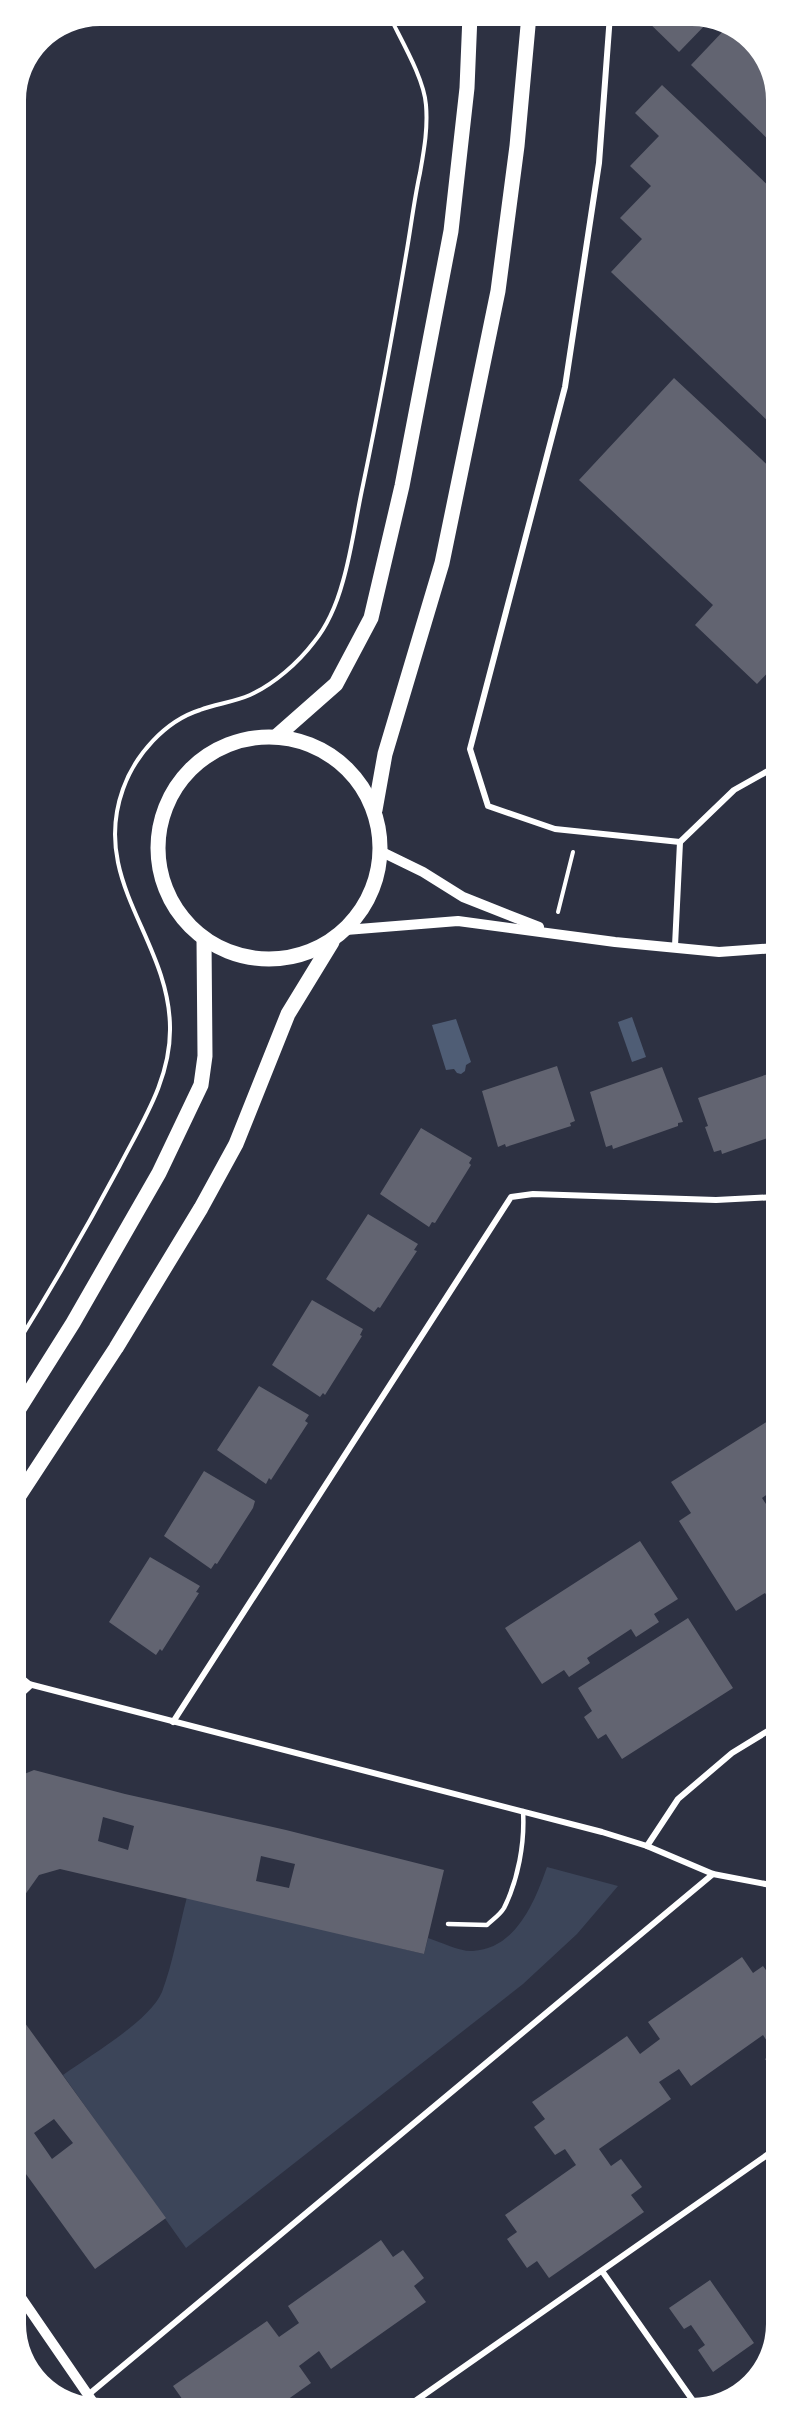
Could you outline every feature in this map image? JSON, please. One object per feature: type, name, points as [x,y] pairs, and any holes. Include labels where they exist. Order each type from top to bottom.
[{"type":"main road","points":[[277,736],[336,684],[371,618],[402,486],[451,231],[467,88],[470,26]]},
{"type":"main road","points":[[375,810],[385,754],[442,563],[498,291],[517,146],[528,26]]},
{"type":"main road","points":[[277,736],[309,743],[337,759],[360,781],[375,810],[382,852],[371,895],[346,930],[333,941],[302,956],[268,960],[234,954],[204,939],[178,913],[162,880],[157,844],[164,809],[182,777],[208,753],[242,739],[277,736]]},
{"type":"main road","points":[[26,1398],[73,1323],[159,1173],[201,1085],[205,1056],[204,939]]},
{"type":"main road","points":[[26,1485],[116,1348],[201,1208],[236,1144],[288,1014],[333,941]]},
{"type":"street","points":[[609,26],[599,163],[565,387],[470,749],[488,806],[555,829],[680,842]]},
{"type":"street","points":[[675,946],[680,842],[734,790],[766,772]]},
{"type":"street","points":[[382,852],[463,897],[553,933]]},
{"type":"street","points":[[346,930],[458,921],[615,942],[719,952],[766,949]]},
{"type":"street","points":[[173,1722],[511,1197],[533,1194],[716,1200],[766,1198]]},
{"type":"street","points":[[26,1681],[31,1685]]},
{"type":"street","points":[[26,1684],[523,1811],[647,1846],[713,1874],[766,1884]]},
{"type":"street","points":[[26,1690],[31,1685]]},
{"type":"street","points":[[647,1846],[678,1799],[732,1753],[766,1732]]},
{"type":"street","points":[[26,2305],[88,2395],[713,1874]]},
{"type":"street","points":[[420,2398],[766,2156]]},
{"type":"street","points":[[602,2271],[691,2398]]},
{"type":"lane","points":[[448,1924],[487,1925],[503,1910],[518,1869],[524,1823],[523,1811]]},
{"type":"path","points":[[26,1329],[90,1221],[149,1109],[168,1060],[170,1026],[168,1002],[160,973],[128,898],[113,844],[114,825],[123,788],[140,758],[156,737],[177,719],[198,710],[250,695],[279,677],[314,642],[329,619],[343,583],[389,359],[427,142],[426,101],[414,68],[394,26]]},
{"type":"path","points":[[553,933],[579,830]]},
{"type":"shaded area","points":[[632,1017],[646,1057],[632,1062],[618,1022]]},
{"type":"shaded area","points":[[456,1019],[471,1062],[466,1065],[465,1071],[461,1074],[454,1069],[446,1070],[432,1025]]},
{"type":"shaded area","points":[[547,1867],[618,1886],[577,1934],[523,1984],[186,2248],[63,2075],[132,2026],[155,2003],[162,1992],[169,1969],[187,1897],[424,1954],[428,1938],[456,1948],[473,1951],[501,1942],[512,1933],[530,1908]]},
{"type":"building","points":[[652,26],[704,27],[679,52]]},
{"type":"building","points":[[722,32],[741,44],[757,63],[764,80],[766,137],[691,65]]},
{"type":"building","points":[[662,85],[766,183],[766,419],[611,272],[642,239],[620,218],[651,186],[630,166],[659,136],[635,113]]},
{"type":"building","points":[[674,378],[766,464],[766,674],[757,684],[695,625],[713,605],[579,480]]},
{"type":"building","points":[[557,1066],[575,1121],[570,1123],[571,1126],[506,1147],[505,1144],[498,1147],[482,1091]]},
{"type":"building","points":[[662,1067],[683,1122],[678,1123],[678,1126],[613,1149],[612,1145],[606,1147],[590,1092]]},
{"type":"building","points":[[766,1075],[766,1139],[722,1154],[721,1150],[714,1152],[698,1098]]},
{"type":"building","points":[[421,1128],[472,1158],[469,1163],[471,1165],[435,1223],[432,1222],[429,1227],[380,1194]]},
{"type":"building","points":[[368,1214],[418,1244],[414,1250],[417,1251],[380,1308],[378,1307],[374,1312],[326,1279]]},
{"type":"building","points":[[312,1300],[363,1329],[360,1335],[362,1336],[325,1395],[323,1393],[320,1397],[272,1365]]},
{"type":"building","points":[[259,1386],[309,1415],[305,1421],[308,1423],[271,1480],[269,1478],[266,1484],[217,1450]]},
{"type":"building","points":[[766,1422],[766,1495],[762,1498],[766,1504],[766,1595],[765,1593],[736,1611],[679,1521],[691,1513],[671,1482]]},
{"type":"building","points":[[204,1471],[255,1501],[253,1508],[217,1564],[215,1563],[211,1569],[164,1536]]},
{"type":"building","points":[[640,1541],[678,1599],[654,1614],[659,1622],[636,1637],[631,1629],[587,1658],[590,1663],[569,1677],[564,1670],[542,1684],[505,1628]]},
{"type":"building","points":[[150,1557],[200,1586],[196,1592],[199,1593],[162,1651],[160,1649],[156,1655],[109,1622]]},
{"type":"building","points":[[688,1618],[733,1688],[622,1759],[606,1734],[598,1739],[584,1717],[592,1711],[578,1688]]},
{"type":"building","points":[[34,1770],[444,1870],[424,1954],[60,1869],[39,1875],[26,1893],[26,1773]],"holes":[[[103,1817],[134,1826],[128,1850],[98,1841]],[[261,1856],[295,1864],[289,1888],[256,1881]]]},
{"type":"building","points":[[742,1957],[753,1973],[763,1966],[766,1970],[766,2040],[763,2035],[691,2086],[679,2069],[659,2082],[671,2099],[599,2149],[611,2166],[621,2159],[642,2187],[631,2195],[644,2212],[549,2278],[537,2261],[527,2268],[507,2239],[517,2232],[505,2215],[576,2165],[565,2149],[555,2155],[534,2127],[545,2119],[532,2102],[627,2036],[640,2054],[660,2039],[648,2022]]},
{"type":"building","points":[[26,2024],[166,2218],[95,2269],[26,2174]],"holes":[[[54,2119],[73,2143],[52,2159],[34,2133]]]},
{"type":"building","points":[[381,2240],[393,2257],[403,2250],[424,2278],[414,2286],[426,2302],[331,2369],[319,2351],[299,2366],[311,2383],[291,2397],[181,2397],[173,2386],[267,2321],[279,2337],[299,2323],[288,2306]]},
{"type":"building","points":[[710,2280],[754,2343],[713,2372],[698,2350],[705,2345],[691,2325],[684,2329],[669,2308]]}]
